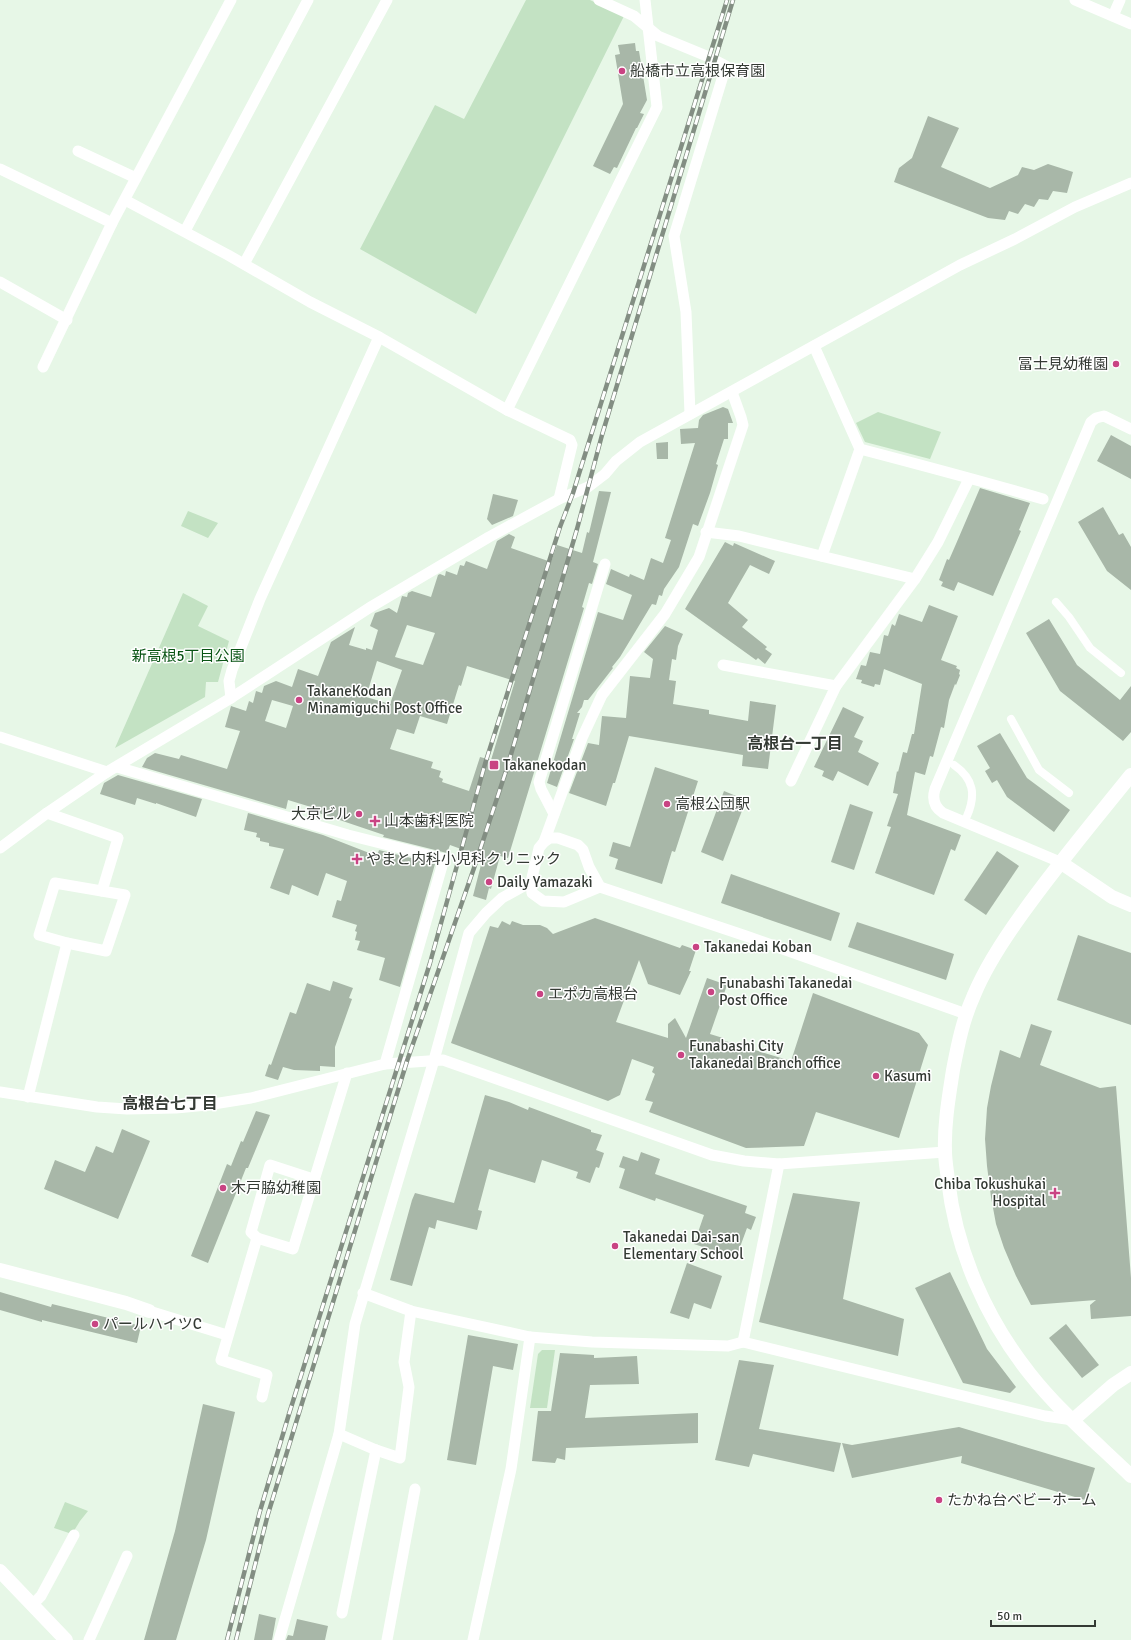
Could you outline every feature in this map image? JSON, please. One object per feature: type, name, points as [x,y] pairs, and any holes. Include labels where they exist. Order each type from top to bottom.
[{"type":"street","points":[[43,367],[67,320],[112,223],[231,0]]},
{"type":"street","points":[[185,231],[308,0]]},
{"type":"street","points":[[244,264],[387,0]]},
{"type":"street","points":[[599,0],[634,16],[658,36],[710,57],[726,66],[674,236],[686,312],[690,414]]},
{"type":"street","points":[[507,410],[657,107],[645,0]]},
{"type":"street","points":[[1075,0],[1131,24]]},
{"type":"street","points":[[1113,16],[1120,0]]},
{"type":"street","points":[[78,151],[136,178]]},
{"type":"street","points":[[0,169],[112,223]]},
{"type":"street","points":[[0,848],[47,813],[112,769],[231,698],[369,608],[489,537],[559,499],[588,487],[605,474],[616,461],[640,442],[960,265],[1015,239],[1075,207],[1131,183]]},
{"type":"street","points":[[125,200],[185,231],[310,302],[379,337],[507,410],[570,440],[572,445],[559,499]]},
{"type":"street","points":[[0,282],[67,320]]},
{"type":"street","points":[[231,698],[229,682],[232,670],[260,599],[379,337]]},
{"type":"street","points":[[814,346],[860,449],[822,556]]},
{"type":"street","points":[[532,888],[540,848],[544,842],[582,738],[602,695],[665,614],[699,557],[742,425],[741,417],[732,392]]},
{"type":"street","points":[[1131,429],[1104,416],[1091,422],[935,789],[933,797],[935,805],[943,814],[1060,862],[1112,897],[1131,905]]},
{"type":"street","points":[[860,449],[969,479],[988,482],[1043,499]]},
{"type":"street","points":[[791,781],[836,686],[915,579],[938,542],[969,479]]},
{"type":"street","points":[[706,532],[739,536],[915,579]]},
{"type":"street","points":[[554,814],[539,782],[605,564]]},
{"type":"street","points":[[1056,602],[1069,617],[1090,648],[1121,673]]},
{"type":"street","points":[[723,666],[836,686]]},
{"type":"street","points":[[1011,719],[1039,770],[1069,793]]},
{"type":"street","points":[[0,737],[348,836],[444,859],[385,1064]]},
{"type":"street","points":[[954,765],[961,769],[971,783],[973,798],[967,816]]},
{"type":"street","points":[[1131,774],[1060,862],[1035,896],[993,957],[974,994],[966,1014],[958,1043],[950,1091],[945,1152],[954,1216],[966,1257],[978,1287],[999,1330],[1014,1354],[1052,1400],[1131,1476]]},
{"type":"street","points":[[47,813],[118,838],[102,891]]},
{"type":"street","points":[[544,842],[550,838],[558,838],[578,845],[583,850],[589,867],[600,887]]},
{"type":"street","points":[[586,892],[589,867]]},
{"type":"street","points":[[55,883],[102,891],[125,894],[106,951],[66,943],[39,935],[55,883]]},
{"type":"street","points":[[532,888],[543,901],[564,902],[600,887],[746,936],[966,1014]]},
{"type":"street","points":[[279,1640],[339,1434],[355,1324],[363,1293],[434,1060],[469,933],[486,913],[502,898],[513,893],[532,888]]},
{"type":"street","points":[[28,1097],[66,943]]},
{"type":"street","points":[[0,1092],[112,1108],[176,1108],[250,1098],[385,1064],[443,1060],[712,1155],[779,1164],[945,1152]]},
{"type":"street","points":[[313,1179],[270,1165],[251,1232],[256,1238],[293,1249],[313,1179],[347,1073]]},
{"type":"street","points":[[743,1342],[779,1164]]},
{"type":"street","points":[[256,1238],[221,1360],[267,1374],[262,1397]]},
{"type":"street","points":[[0,1270],[126,1303],[227,1335]]},
{"type":"street","points":[[363,1293],[411,1311],[530,1337],[592,1342],[728,1346],[743,1342],[1045,1416],[1073,1420],[1113,1385],[1131,1373]]},
{"type":"street","points":[[339,1434],[376,1450],[400,1458],[409,1387],[404,1362],[411,1311]]},
{"type":"street","points":[[473,1640],[511,1468],[530,1337]]},
{"type":"street","points":[[342,1613],[376,1450]]},
{"type":"street","points":[[387,1640],[415,1489]]},
{"type":"street","points":[[32,1606],[41,1596],[74,1535]]},
{"type":"street","points":[[89,1640],[127,1556]]},
{"type":"street","points":[[0,1570],[32,1606],[66,1640]]},
{"type":"green space","points":[[526,0],[590,0],[624,16],[476,314],[360,249],[435,105],[464,119]]},
{"type":"green space","points":[[878,412],[941,432],[930,459],[865,442],[856,423]]},
{"type":"green space","points":[[188,511],[218,523],[208,538],[181,526]]},
{"type":"green space","name":"新高根5丁目公園","points":[[183,593],[208,606],[198,626],[229,641],[218,682],[206,682],[205,697],[115,748]]},
{"type":"green space","points":[[542,1350],[555,1350],[547,1408],[530,1408],[538,1354]]},
{"type":"green space","points":[[65,1502],[88,1511],[72,1534],[54,1528]]},
{"type":"building","points":[[635,43],[636,51],[639,51],[647,100],[640,113],[644,114],[617,168],[614,167],[610,174],[593,166],[623,104],[615,55],[620,54],[618,45]]},
{"type":"building","points":[[928,116],[959,128],[941,167],[990,188],[1018,175],[1022,167],[1034,170],[1048,164],[1073,172],[1067,193],[1053,191],[1048,200],[1039,199],[1034,207],[1025,204],[1018,214],[1009,211],[1005,220],[988,218],[894,182],[899,168],[912,158]]},
{"type":"building","points":[[723,407],[728,409],[733,423],[728,423],[728,439],[724,439],[716,464],[718,465],[710,493],[698,526],[693,524],[679,567],[664,589],[662,596],[659,595],[656,605],[652,604],[620,657],[612,667],[613,668],[588,700],[584,700],[582,707],[577,713],[580,713],[572,739],[574,739],[557,787],[547,783],[598,612],[623,620],[632,595],[606,584],[611,569],[629,577],[630,574],[644,580],[651,558],[663,563],[671,540],[665,538],[695,443],[681,444],[680,429],[698,428],[699,420],[703,415]]},
{"type":"building","points":[[1111,435],[1131,446],[1131,479],[1097,461]]},
{"type":"building","points":[[668,442],[668,459],[657,459],[656,443]]},
{"type":"building","points":[[980,488],[1030,503],[1019,530],[1021,531],[993,596],[958,582],[954,591],[941,586],[943,582],[939,580],[947,559],[949,560]]},
{"type":"building","points":[[599,491],[611,492],[593,562],[598,564],[592,584],[589,583],[582,607],[584,608],[508,858],[500,856],[491,889],[489,888],[486,900],[473,896],[483,857],[450,845],[447,853],[383,837],[384,835],[310,810],[311,807],[288,800],[286,809],[142,767],[147,758],[155,753],[179,759],[181,755],[227,769],[240,731],[225,727],[231,706],[246,711],[249,701],[253,703],[256,691],[262,693],[264,686],[276,681],[292,687],[298,669],[318,676],[331,642],[355,627],[349,645],[366,650],[366,648],[372,650],[378,630],[370,626],[375,613],[389,608],[397,613],[402,596],[407,597],[408,593],[412,591],[431,597],[438,575],[440,574],[445,576],[446,571],[457,575],[460,565],[464,566],[466,561],[487,569],[497,541],[509,534],[515,537],[511,548],[551,562],[557,545],[582,553],[587,532],[589,533]],"holes":[[[407,625],[435,633],[423,665],[395,657]],[[377,661],[402,670],[390,704],[366,697]],[[467,666],[515,681],[491,760],[480,757],[469,791],[442,782],[443,779],[439,777],[441,771],[431,768],[433,762],[390,749],[397,729],[414,734],[420,716],[447,724],[459,685],[461,686]],[[272,700],[293,706],[286,728],[265,721]]]},
{"type":"building","points":[[493,494],[518,500],[513,516],[492,525],[487,519]]},
{"type":"building","points":[[1103,507],[1119,535],[1123,533],[1131,547],[1131,590],[1107,571],[1078,522]]},
{"type":"building","points":[[725,542],[733,546],[734,543],[775,561],[769,574],[750,565],[728,603],[748,620],[742,627],[767,647],[765,649],[772,654],[765,664],[758,658],[756,660],[685,609]]},
{"type":"building","points":[[929,605],[958,616],[941,660],[957,666],[956,668],[960,670],[960,675],[949,700],[944,728],[941,727],[933,757],[930,756],[925,775],[915,772],[907,815],[961,835],[955,851],[951,849],[934,895],[875,873],[891,827],[887,826],[898,794],[893,793],[897,771],[898,772],[903,752],[907,753],[912,734],[914,734],[922,684],[884,669],[880,685],[875,684],[874,687],[861,683],[862,680],[856,679],[861,665],[866,666],[870,652],[880,654],[884,635],[888,636],[892,624],[895,626],[899,614],[922,622]]},
{"type":"building","points":[[1049,619],[1077,665],[1120,700],[1131,686],[1131,732],[1123,741],[1060,691],[1026,633]]},
{"type":"building","points":[[665,626],[683,634],[678,646],[676,660],[672,659],[669,680],[676,681],[673,704],[709,710],[709,714],[748,721],[750,701],[776,705],[768,769],[742,766],[743,755],[629,736],[615,783],[613,783],[606,806],[569,793],[588,743],[599,745],[602,716],[626,718],[630,676],[650,678],[653,659],[644,652]]},
{"type":"building","points":[[843,707],[864,717],[854,737],[863,741],[858,752],[879,763],[868,786],[838,771],[833,781],[822,776],[824,771],[814,767]]},
{"type":"building","points":[[1000,733],[1027,778],[1070,810],[1054,832],[1007,797],[997,780],[992,783],[985,771],[990,768],[977,746]]},
{"type":"building","name":"高根公団駅","points":[[655,767],[698,781],[675,852],[672,851],[662,884],[615,869],[618,859],[609,856],[613,842],[630,847]]},
{"type":"building","points":[[118,775],[202,799],[196,817],[137,798],[135,805],[100,794],[104,783]]},
{"type":"building","points":[[724,791],[746,800],[723,861],[701,852]]},
{"type":"building","points":[[850,804],[873,812],[854,870],[831,862]]},
{"type":"building","points":[[248,813],[323,835],[377,856],[379,850],[435,864],[400,987],[379,980],[385,958],[357,950],[360,941],[355,940],[357,925],[332,917],[337,900],[341,901],[347,881],[326,873],[318,896],[292,885],[289,895],[270,888],[284,849],[269,846],[269,843],[260,841],[260,838],[256,837],[257,833],[244,830]]},
{"type":"building","points":[[997,851],[1019,866],[986,915],[964,900]]},
{"type":"building","points":[[731,874],[840,913],[831,941],[721,903]]},
{"type":"building","points":[[595,918],[680,948],[682,945],[696,950],[689,971],[691,971],[680,995],[648,984],[639,960],[616,1022],[668,1038],[668,1024],[675,1018],[686,1038],[707,978],[727,985],[710,1034],[723,1038],[722,1040],[791,1061],[813,993],[919,1033],[928,1045],[899,1138],[816,1112],[804,1146],[746,1148],[649,1112],[653,1102],[645,1100],[655,1074],[652,1072],[654,1067],[632,1059],[620,1095],[608,1101],[451,1043],[490,926],[498,928],[502,921],[510,925],[512,921],[523,925],[540,925],[547,928],[553,934]]},
{"type":"building","points":[[857,922],[954,954],[946,980],[848,947]]},
{"type":"building","points":[[1078,935],[1131,953],[1131,1025],[1057,1000]]},
{"type":"building","points":[[333,981],[353,988],[349,998],[352,999],[335,1047],[335,1067],[320,1066],[320,1071],[294,1070],[283,1067],[278,1080],[265,1076],[269,1064],[271,1065],[290,1012],[296,1014],[307,983],[330,991]]},
{"type":"building","points":[[1031,1024],[1052,1031],[1040,1065],[1100,1088],[1116,1086],[1131,1278],[1131,1316],[1091,1319],[1090,1305],[1096,1300],[1031,1305],[1004,1248],[996,1224],[987,1166],[985,1139],[987,1108],[1000,1050],[1020,1058]]},
{"type":"building","points":[[485,1095],[509,1102],[528,1110],[529,1107],[602,1135],[596,1150],[604,1153],[599,1168],[596,1167],[590,1183],[576,1178],[578,1172],[542,1160],[535,1183],[489,1169],[478,1210],[482,1211],[477,1230],[437,1220],[435,1229],[429,1227],[412,1286],[390,1280],[415,1193],[454,1203]]},
{"type":"building","points":[[256,1111],[270,1115],[248,1168],[246,1168],[208,1263],[191,1256],[227,1164],[231,1166],[241,1141],[243,1142]]},
{"type":"building","points":[[122,1129],[150,1141],[118,1219],[44,1189],[55,1160],[85,1172],[96,1146],[113,1153]]},
{"type":"building","points":[[641,1152],[660,1159],[655,1174],[747,1206],[745,1213],[756,1217],[751,1230],[747,1228],[736,1258],[694,1244],[704,1215],[656,1198],[655,1201],[619,1188],[625,1169],[619,1167],[623,1156],[638,1161]]},
{"type":"building","points":[[793,1193],[860,1202],[843,1299],[904,1319],[898,1356],[759,1322]]},
{"type":"building","points":[[687,1263],[722,1276],[711,1309],[694,1303],[689,1319],[670,1313]]},
{"type":"building","points":[[950,1272],[987,1349],[1016,1387],[1010,1393],[963,1383],[915,1288]]},
{"type":"building","name":"パールハイツC","points":[[0,1292],[51,1307],[52,1304],[141,1326],[137,1343],[42,1320],[42,1322],[0,1310]]},
{"type":"building","points":[[1066,1324],[1099,1365],[1082,1378],[1049,1338]]},
{"type":"building","points":[[468,1335],[518,1344],[513,1370],[493,1366],[476,1465],[447,1460]]},
{"type":"building","points":[[560,1353],[594,1355],[594,1358],[637,1356],[639,1384],[590,1385],[585,1418],[698,1413],[698,1443],[566,1448],[565,1460],[557,1458],[555,1463],[532,1461],[538,1411],[551,1411]]},
{"type":"building","points":[[739,1360],[774,1365],[759,1429],[841,1443],[834,1472],[753,1454],[749,1467],[715,1460]]},
{"type":"building","points":[[203,1404],[235,1412],[206,1540],[176,1640],[144,1640],[175,1531]]},
{"type":"building","points":[[959,1427],[1095,1468],[1085,1500],[961,1463],[962,1456],[852,1478],[842,1443],[852,1445]]},
{"type":"building","points":[[259,1614],[276,1618],[272,1640],[254,1640]]},
{"type":"building","points":[[297,1619],[328,1626],[325,1640],[286,1640],[288,1635],[293,1636]]},
{"type":"railway","points":[[227,1640],[260,1511],[430,963],[485,764],[560,527],[573,493],[727,0]]},
{"type":"railway","points":[[236,1640],[268,1514],[407,1061],[507,768],[577,529],[602,435],[733,0]]},
{"type":"place","name":"船橋市立高根保育園","points":[[622,71]]},
{"type":"place","name":"冨士見幼稚園","points":[[1116,364]]},
{"type":"place","name":"TakaneKodan Minamiguchi Post Office","points":[[299,700]]},
{"type":"place","name":"Takanekodan","points":[[494,765]]},
{"type":"place","name":"高根公団駅","points":[[667,804]]},
{"type":"place","name":"大京ビル","points":[[359,814]]},
{"type":"place","name":"山本歯科医院","points":[[375,821]]},
{"type":"place","name":"やまと内科小児科クリニック","points":[[357,859]]},
{"type":"place","name":"Daily Yamazaki","points":[[489,882]]},
{"type":"place","name":"Takanedai Koban","points":[[696,947]]},
{"type":"place","name":"Funabashi Takanedai Post Office","points":[[711,992]]},
{"type":"place","name":"エポカ高根台","points":[[540,994]]},
{"type":"place","name":"Funabashi City Takanedai Branch office","points":[[681,1055]]},
{"type":"place","name":"Kasumi","points":[[876,1076]]},
{"type":"place","name":"木戸脇幼稚園","points":[[223,1188]]},
{"type":"place","name":"Chiba Tokushukai Hospital","points":[[1055,1193]]},
{"type":"place","name":"Takanedai Dai-san Elementary School","points":[[615,1246]]},
{"type":"place","name":"パールハイツC","points":[[95,1324]]},
{"type":"place","name":"たかね台ベビーホーム","points":[[939,1500]]},
{"type":"district","name":"高根台一丁目","points":[[795,744]]},
{"type":"district","name":"高根台七丁目","points":[[170,1104]]}]
